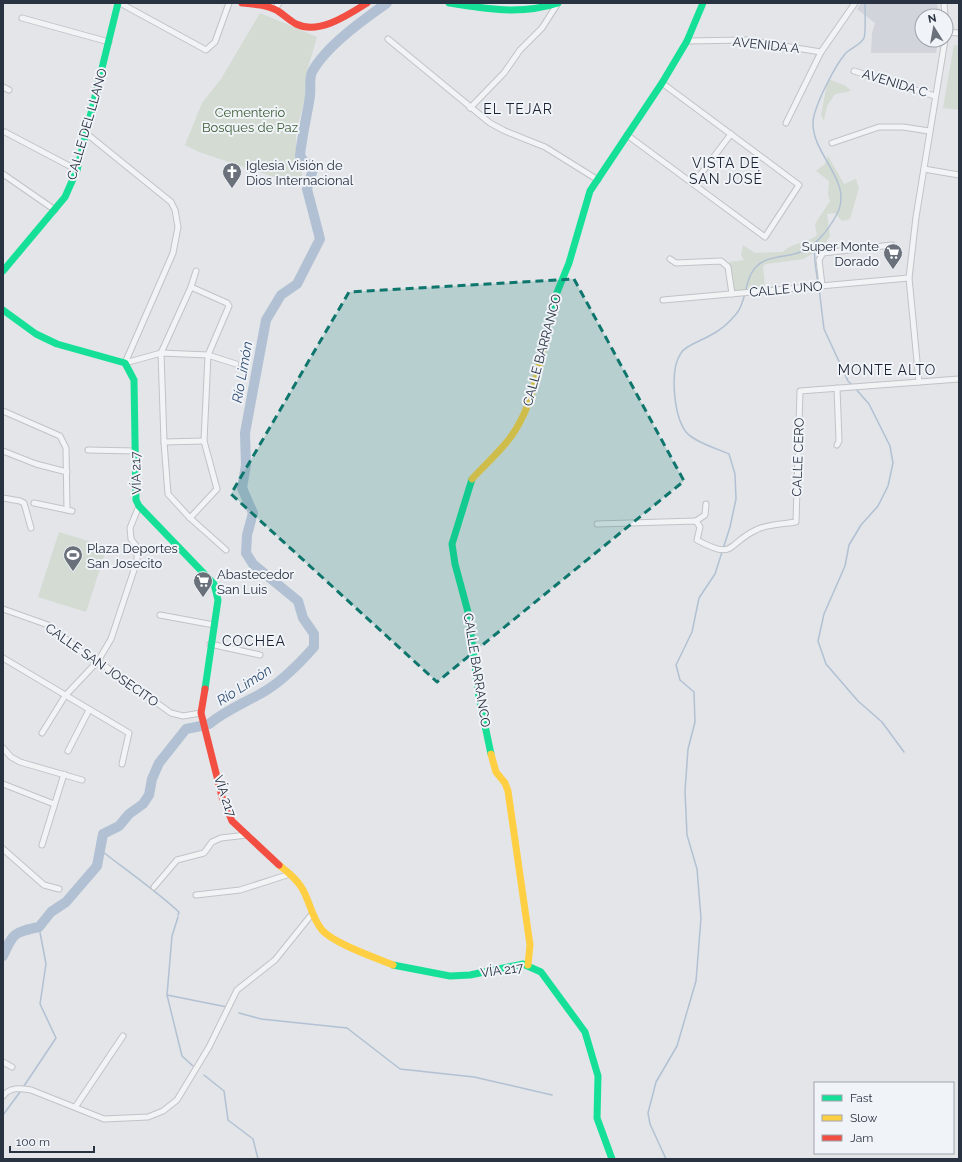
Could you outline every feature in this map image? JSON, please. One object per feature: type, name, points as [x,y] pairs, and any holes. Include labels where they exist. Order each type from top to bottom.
[{"type":"main road","name":"CALLE DEL LLANO","points":[[3,271],[65,197],[77,170],[119,3]]},
{"type":"main road","points":[[242,3],[277,6],[298,25],[316,27],[333,22],[367,3]]},
{"type":"main road","points":[[449,3],[471,7],[526,11],[540,10],[558,3]]},
{"type":"main road","name":"CALLE BARRANCO","points":[[528,965],[530,945],[508,791],[505,783],[496,772],[490,751],[479,697],[468,612],[455,564],[452,544],[470,490],[472,479],[476,473],[507,442],[525,411],[534,385],[556,295],[569,263],[590,191],[662,83],[687,41],[703,3]]},
{"type":"main road","points":[[3,310],[36,334],[62,346],[88,355],[125,362]]},
{"type":"main road","name":"VÍA 217","points":[[125,362],[134,380],[136,500],[139,506],[214,584],[218,600],[210,644],[201,712],[227,811],[232,822],[290,874],[305,893],[312,914],[323,931],[337,940],[392,965],[450,976],[470,975],[512,966],[528,965],[541,972],[548,979],[562,1003],[585,1032],[598,1076],[597,1118],[600,1130],[612,1159]]},
{"type":"street","points":[[119,3],[206,50],[215,42],[229,3]]},
{"type":"street","points":[[470,108],[504,73],[520,50],[542,28],[558,3]]},
{"type":"street","points":[[786,123],[821,52],[854,3]]},
{"type":"street","points":[[22,18],[109,42]]},
{"type":"street","points":[[388,39],[490,123],[505,131],[545,147],[598,180]]},
{"type":"street","name":"AVENIDA A","points":[[687,41],[746,40],[821,52]]},
{"type":"street","points":[[920,382],[910,278],[916,217],[944,48]]},
{"type":"street","name":"AVENIDA C","points":[[854,71],[935,96]]},
{"type":"street","points":[[627,135],[694,183],[765,237],[799,185],[662,83]]},
{"type":"street","points":[[832,143],[879,127],[902,127],[929,131]]},
{"type":"street","points":[[5,132],[77,170]]},
{"type":"street","points":[[87,134],[171,202],[176,210],[178,227],[173,253],[125,362]]},
{"type":"street","points":[[694,183],[731,134]]},
{"type":"street","points":[[924,169],[959,175]]},
{"type":"street","points":[[3,174],[55,210]]},
{"type":"street","points":[[822,285],[819,260],[823,253],[892,245]]},
{"type":"street","points":[[670,259],[676,263],[721,261],[728,267],[732,294]]},
{"type":"street","points":[[196,270],[191,287],[161,353],[164,442],[168,496],[226,550]]},
{"type":"street","name":"CALLE UNO","points":[[663,300],[910,278]]},
{"type":"street","points":[[190,518],[217,489],[204,441],[208,354],[228,306],[191,287]]},
{"type":"street","points":[[125,362],[161,353],[208,354],[236,364]]},
{"type":"street","points":[[837,445],[839,442],[837,388],[959,379]]},
{"type":"street","name":"CALLE CERO","points":[[696,521],[700,527],[697,540],[715,550],[723,551],[733,548],[757,529],[796,522],[800,391],[837,388]]},
{"type":"street","points":[[3,412],[60,436],[66,448],[66,472],[70,510],[34,503]]},
{"type":"street","points":[[164,442],[204,441]]},
{"type":"street","points":[[3,450],[36,464],[66,472]]},
{"type":"street","points":[[88,450],[135,451]]},
{"type":"street","points":[[3,498],[20,500],[24,503],[31,528]]},
{"type":"street","points":[[597,524],[696,521],[705,515],[706,504]]},
{"type":"street","points":[[42,733],[65,696],[98,661],[111,639],[137,561],[137,546],[131,539],[130,528],[139,506]]},
{"type":"street","name":"CALLE SAN JOSECITO","points":[[3,609],[48,625],[91,659],[98,661],[171,713],[183,716],[201,712]]},
{"type":"street","points":[[160,615],[214,625]]},
{"type":"street","points":[[210,644],[260,655]]},
{"type":"street","points":[[3,658],[129,733],[122,764]]},
{"type":"street","points":[[68,751],[90,710]]},
{"type":"street","points":[[3,748],[11,757],[20,762],[82,780]]},
{"type":"street","points":[[42,845],[64,774]]},
{"type":"street","points":[[3,784],[54,804]]},
{"type":"street","points":[[154,887],[177,860],[204,853],[212,842],[221,838],[247,835]]},
{"type":"street","points":[[3,849],[44,885],[59,889]]},
{"type":"street","points":[[196,895],[240,890],[290,874]]},
{"type":"street","points":[[3,1096],[11,1090],[19,1088],[31,1090],[76,1106],[104,1119],[148,1117],[168,1107],[177,1100],[209,1047],[237,990],[275,960],[312,914]]},
{"type":"street","points":[[76,1106],[123,1036]]},
{"type":"street","points":[[3,1062],[12,1067]]},
{"type":"highlighted area","points":[[574,279],[684,481],[437,682],[231,494],[349,292]]},
{"type":"shaded area","points":[[861,3],[937,3],[938,8],[914,8],[914,48],[937,48],[936,53],[871,53],[872,33],[875,23],[857,9]]},
{"type":"green space","name":"Cementerio Bosques de Paz","points":[[260,13],[317,37],[307,71],[305,98],[296,132],[296,157],[302,168],[302,182],[289,182],[199,152],[185,145],[202,103],[221,79]]},
{"type":"green space","points":[[954,45],[959,46],[959,110],[943,108]]},
{"type":"green space","points":[[828,79],[846,86],[851,91],[835,94],[827,106],[824,120],[821,116]]},
{"type":"green space","points":[[828,156],[844,184],[856,179],[859,188],[850,219],[842,221],[835,213],[827,214],[830,236],[821,249],[803,259],[766,264],[763,266],[765,289],[734,291],[729,262],[744,260],[741,255],[743,245],[755,253],[783,252],[791,246],[809,240],[817,235],[815,224],[830,201],[828,194],[829,181],[816,171],[825,164]]},
{"type":"green space","name":"Plaza Deportes San Josecito","points":[[59,532],[107,547],[86,612],[38,597]]},
{"type":"waterway","name":"Río Limón","points":[[209,724],[227,711],[268,690],[296,666],[314,647],[314,634],[303,618],[298,601],[253,564],[246,553],[247,535],[253,513],[242,488],[246,465],[245,433],[266,320],[281,295],[297,284],[320,239],[307,189],[314,166],[305,163],[300,156],[310,96],[311,74],[318,62],[336,43],[356,25],[387,3]]},
{"type":"waterway","points":[[666,1159],[650,1124],[648,1113],[656,1082],[677,1046],[696,981],[701,918],[697,869],[687,835],[685,791],[688,749],[695,722],[694,692],[680,680],[676,665],[692,632],[699,598],[715,574],[730,527],[736,499],[735,474],[729,454],[706,445],[690,436],[682,425],[678,415],[674,393],[675,370],[677,361],[683,350],[721,329],[737,313],[743,302],[750,277],[757,266],[769,259],[801,252],[814,244],[829,227],[837,214],[841,202],[840,190],[837,179],[814,134],[813,122],[817,106],[836,67],[845,54],[860,43],[865,36],[865,3]]},
{"type":"waterway","points":[[814,245],[818,285]]},
{"type":"waterway","points":[[819,288],[824,329],[848,381],[852,385]]},
{"type":"waterway","points":[[855,388],[869,404],[890,446],[893,463],[888,486],[878,506],[861,525],[849,545],[845,566],[824,614],[818,641],[826,664],[858,701],[882,722],[904,752]]},
{"type":"waterway","name":"Río Limón","points":[[3,956],[9,942],[15,935],[24,930],[39,927],[51,912],[66,902],[97,866],[103,834],[119,826],[129,814],[143,804],[149,795],[152,779],[159,763],[186,729],[201,726]]},
{"type":"waterway","points":[[99,849],[160,895],[179,912],[178,915]]},
{"type":"waterway","points":[[178,917],[172,936],[167,995],[182,1056],[193,1066]]},
{"type":"waterway","points":[[24,1086],[56,1038],[40,1004],[46,964],[39,927]]},
{"type":"waterway","points":[[167,995],[227,1007]]},
{"type":"waterway","points":[[239,1013],[261,1019],[347,1028],[400,1069],[474,1077],[552,1095]]},
{"type":"waterway","points":[[204,1075],[224,1091],[228,1120],[253,1139],[258,1159]]},
{"type":"waterway","points":[[3,1115],[20,1092]]},
{"type":"traffic: fast","points":[[3,271],[65,197],[77,170],[118,3]]},
{"type":"traffic: fast","points":[[449,3],[504,10],[531,9],[558,3]]},
{"type":"traffic: fast","points":[[545,340],[556,295],[569,263],[590,191],[662,83],[687,41],[703,3]]},
{"type":"traffic: fast","points":[[3,310],[36,334],[57,344],[125,363],[134,380],[136,500],[139,506],[214,584],[218,600],[205,689]]},
{"type":"traffic: fast","points":[[472,479],[452,544],[455,564],[468,612],[479,697],[491,754]]},
{"type":"traffic: fast","points":[[393,965],[450,976],[470,975],[523,964],[541,972],[585,1032],[598,1076],[597,1118],[612,1159]]},
{"type":"traffic: slow","points":[[472,479],[506,443],[521,420],[532,394],[545,340]]},
{"type":"traffic: slow","points":[[491,754],[496,772],[505,783],[508,791],[530,945],[528,965]]},
{"type":"traffic: slow","points":[[279,865],[300,886],[305,894],[316,922],[322,930],[335,940],[355,950],[393,965]]},
{"type":"traffic: jam","points":[[242,3],[269,7],[278,11],[296,24],[305,27],[314,27],[333,22],[367,3]]},
{"type":"traffic: jam","points":[[205,689],[201,713],[222,797],[232,821],[279,865]]},
{"type":"place","name":"Iglesia Visión de Dios Internacional","points":[[232,189]]},
{"type":"place","name":"Super Monte Dorado","points":[[893,270]]},
{"type":"place","name":"Plaza Deportes San Josecito","points":[[73,572]]},
{"type":"place","name":"Abastecedor San Luis","points":[[203,598]]},
{"type":"district","name":"EL TEJAR","points":[[518,109]]},
{"type":"district","name":"VISTA DE SAN JOSÉ","points":[[726,172]]},
{"type":"district","name":"MONTE ALTO","points":[[887,370]]},
{"type":"district","name":"COCHEA","points":[[254,641]]}]
